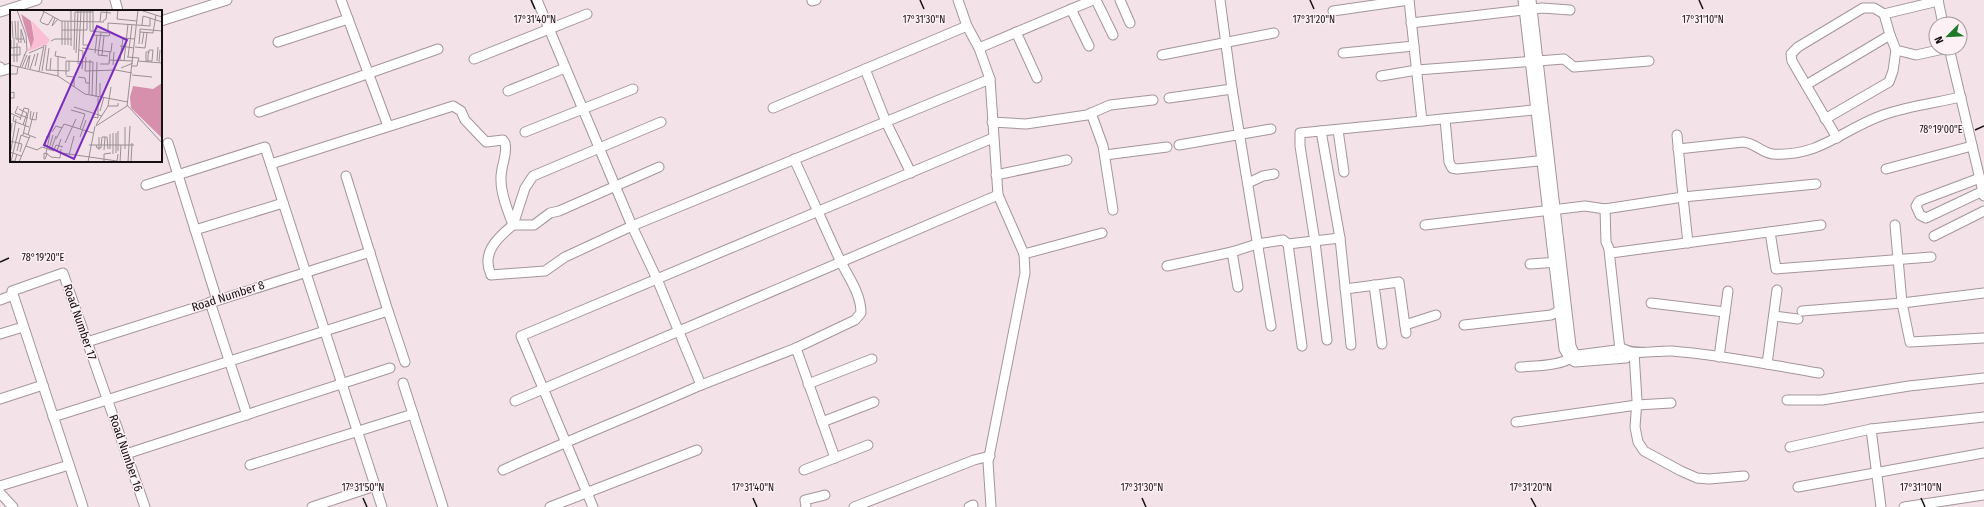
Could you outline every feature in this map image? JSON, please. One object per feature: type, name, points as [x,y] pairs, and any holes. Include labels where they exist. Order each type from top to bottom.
[{"type":"street","points":[[0,12],[37,0]]},
{"type":"street","points":[[115,0],[118,10]]},
{"type":"street","points":[[162,21],[227,0]]},
{"type":"street","points":[[341,0],[388,126]]},
{"type":"street","points":[[537,0],[701,385]]},
{"type":"street","points":[[958,0],[967,26],[979,48],[990,79],[998,195],[1024,254],[1025,273],[988,462],[991,507]]},
{"type":"street","points":[[979,48],[1094,0],[1112,35]]},
{"type":"street","points":[[1120,0],[1130,23]]},
{"type":"street","points":[[1220,0],[1232,88],[1271,326]]},
{"type":"street","points":[[1333,11],[1409,0],[1422,121]]},
{"type":"street","points":[[1523,0],[1528,10],[1562,310],[1572,350],[1572,356],[1575,362],[1626,358],[1632,353]]},
{"type":"street","points":[[1528,10],[1531,0]]},
{"type":"street","points":[[1884,14],[1938,0],[1941,16]]},
{"type":"street","points":[[1412,23],[1528,10],[1553,8],[1570,10]]},
{"type":"street","points":[[1825,119],[1888,82],[1893,71],[1896,50],[1884,14],[1874,8],[1863,8],[1798,47],[1791,54],[1792,61],[1825,119],[1837,138]]},
{"type":"street","points":[[1071,9],[1090,46]]},
{"type":"street","points":[[474,59],[588,14]]},
{"type":"street","points":[[278,42],[348,19]]},
{"type":"street","points":[[773,108],[967,26]]},
{"type":"street","points":[[1016,32],[1037,78]]},
{"type":"street","points":[[1162,55],[1274,33]]},
{"type":"street","points":[[1806,85],[1890,35]]},
{"type":"street","points":[[1343,53],[1414,46]]},
{"type":"street","points":[[259,112],[438,49]]},
{"type":"street","points":[[1896,50],[1916,55],[1928,52]]},
{"type":"street","points":[[1950,56],[1972,146],[1981,167],[1980,178],[1983,193],[1926,218],[1920,215],[1916,206],[1919,201],[1980,178]]},
{"type":"street","points":[[1381,76],[1417,70],[1564,58],[1574,67],[1649,61]]},
{"type":"street","points":[[0,67],[2,71],[10,68]]},
{"type":"street","points":[[508,91],[565,68]]},
{"type":"street","points":[[866,69],[886,122],[911,173]]},
{"type":"street","points":[[661,122],[533,176],[525,188],[514,225],[490,248],[487,264],[491,275],[545,271],[565,258],[632,226],[990,79]]},
{"type":"street","points":[[525,132],[634,88]]},
{"type":"street","points":[[1169,98],[1232,88]]},
{"type":"street","points":[[1678,149],[1750,142],[1764,152],[1772,154],[1803,153],[1815,149],[1882,115],[1960,97]]},
{"type":"street","points":[[992,122],[1026,124],[1091,113],[1110,105],[1153,100]]},
{"type":"street","points":[[271,164],[453,106],[461,111],[465,120],[486,142],[504,141],[506,145],[506,153],[501,180],[506,206],[514,225]]},
{"type":"street","points":[[1327,340],[1315,242],[1300,146],[1300,133],[1540,110]]},
{"type":"street","points":[[1091,113],[1104,155],[1113,210]]},
{"type":"street","points":[[1445,119],[1449,162],[1452,168],[1457,169],[1545,160]]},
{"type":"street","points":[[1179,145],[1240,133],[1271,129]]},
{"type":"street","points":[[1338,130],[1344,172]]},
{"type":"street","points":[[1321,131],[1340,238],[1351,345]]},
{"type":"street","points":[[1677,135],[1688,243]]},
{"type":"street","points":[[593,507],[521,336],[993,138]]},
{"type":"street","points":[[168,143],[195,230],[229,362],[247,415]]},
{"type":"street","points":[[1886,169],[1972,146]]},
{"type":"street","points":[[146,185],[265,147],[382,507]]},
{"type":"street","points":[[1104,155],[1167,147]]},
{"type":"street","points":[[503,470],[565,442],[614,424],[701,385],[796,348],[855,320],[861,313],[861,307],[851,280],[841,262],[794,159]]},
{"type":"street","points":[[996,175],[1067,160]]},
{"type":"street","points":[[514,225],[534,225],[550,213],[558,212],[659,167]]},
{"type":"street","points":[[1248,183],[1263,176],[1274,174]]},
{"type":"street","points":[[346,176],[388,311],[406,362]]},
{"type":"street","points":[[1425,226],[1585,206],[1605,209],[1683,198],[1816,184]]},
{"type":"street","points":[[515,401],[998,195]]},
{"type":"street","points":[[195,230],[283,203]]},
{"type":"street","points":[[1605,209],[1606,242],[1609,250],[1620,350]]},
{"type":"street","points":[[1934,236],[1984,211]]},
{"type":"street","points":[[1609,250],[1611,252],[1625,252],[1821,225]]},
{"type":"street","points":[[1895,225],[1902,303],[1910,342],[1984,338]]},
{"type":"street","points":[[1770,232],[1776,269],[1931,257]]},
{"type":"street","points":[[1024,254],[1102,233]]},
{"type":"street","points":[[1167,266],[1232,252],[1257,244],[1283,240],[1288,244],[1340,238]]},
{"type":"street","points":[[1288,244],[1302,346]]},
{"type":"street","name":"Road Number 8","points":[[87,342],[370,252]]},
{"type":"street","points":[[1232,252],[1238,287]]},
{"type":"street","points":[[1530,264],[1557,262]]},
{"type":"street","name":"Road Number 17","points":[[12,293],[63,273],[107,400]]},
{"type":"street","points":[[1345,288],[1399,282],[1405,329],[1436,315]]},
{"type":"street","points":[[1374,285],[1382,344]]},
{"type":"street","points":[[1767,364],[1777,290]]},
{"type":"street","points":[[1719,357],[1728,291]]},
{"type":"street","points":[[0,300],[12,293],[83,507]]},
{"type":"street","points":[[1774,316],[1800,315],[1984,293]]},
{"type":"street","points":[[1651,303],[1725,312]]},
{"type":"street","points":[[1464,325],[1562,310]]},
{"type":"street","points":[[53,417],[388,311]]},
{"type":"street","points":[[0,334],[23,327]]},
{"type":"street","points":[[796,348],[835,458]]},
{"type":"street","points":[[1520,367],[1552,364],[1572,356],[1624,349],[1632,353],[1671,351],[1767,364],[1819,373]]},
{"type":"street","points":[[1632,353],[1637,405],[1635,427],[1638,442],[1644,452],[1697,478],[1709,479],[1744,476]]},
{"type":"street","points":[[808,384],[872,359]]},
{"type":"street","points":[[126,454],[390,368]]},
{"type":"street","points":[[1787,400],[1822,400],[1909,386],[1984,378]]},
{"type":"street","points":[[403,383],[443,507]]},
{"type":"street","points":[[0,399],[43,385]]},
{"type":"street","name":"Road Number 16","points":[[107,400],[145,507]]},
{"type":"street","points":[[822,422],[874,402]]},
{"type":"street","points":[[1516,422],[1637,405],[1671,403]]},
{"type":"street","points":[[250,465],[413,414]]},
{"type":"street","points":[[1790,447],[1871,429],[1984,417]]},
{"type":"street","points":[[1871,429],[1881,507]]},
{"type":"street","points":[[804,470],[868,445]]},
{"type":"street","points":[[550,507],[697,450]]},
{"type":"street","points":[[1798,487],[1984,453]]},
{"type":"street","points":[[854,507],[974,460],[990,456]]},
{"type":"street","points":[[0,486],[69,465]]},
{"type":"street","points":[[317,506],[375,486]]},
{"type":"street","points":[[0,493],[13,507]]},
{"type":"street","points":[[806,507],[805,500],[824,495]]},
{"type":"street","points":[[1904,507],[1984,495]]}]
